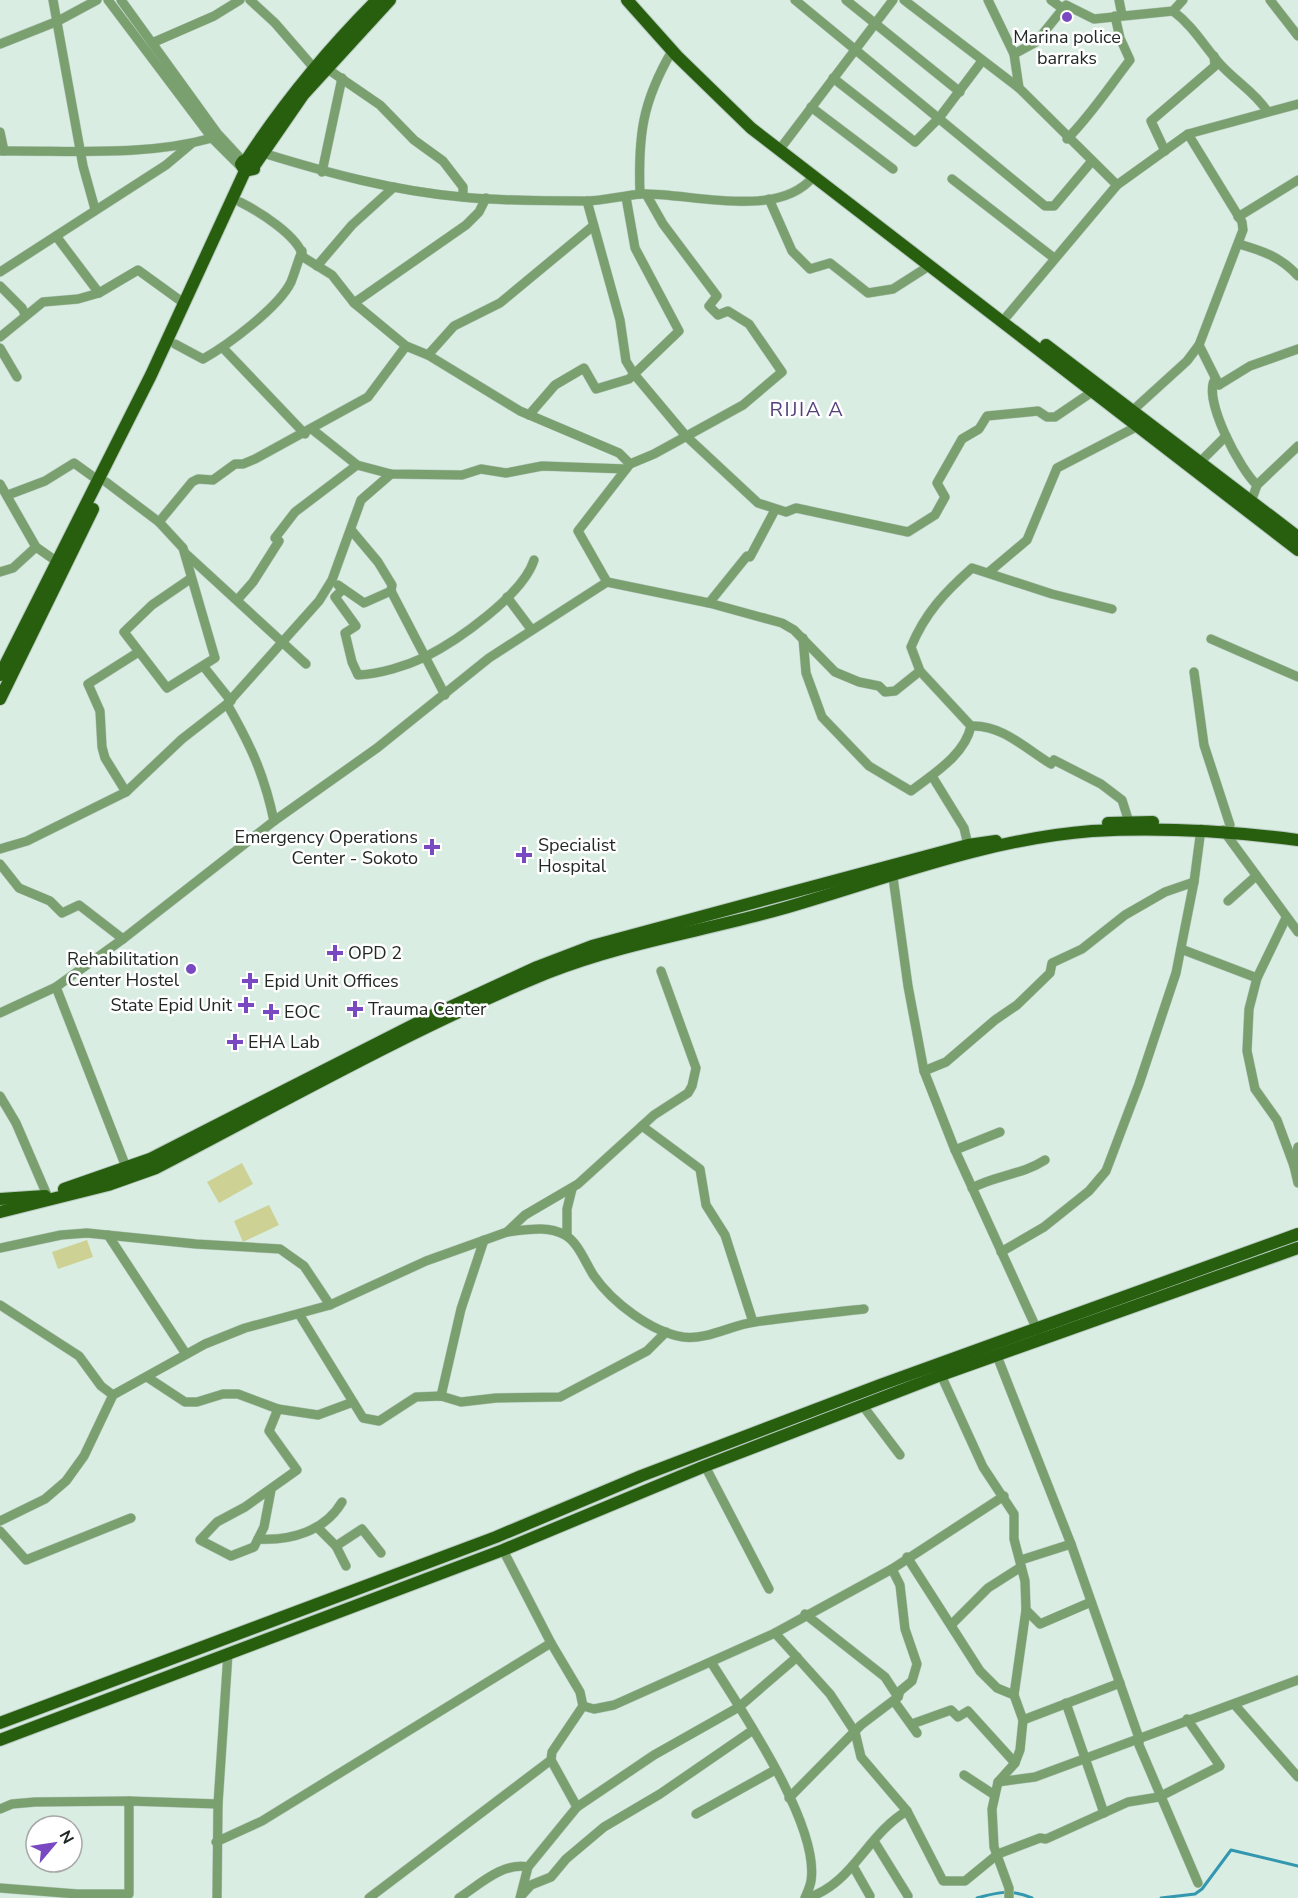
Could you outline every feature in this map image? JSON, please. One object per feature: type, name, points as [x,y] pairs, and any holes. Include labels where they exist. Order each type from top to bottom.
[{"type":"main road","points":[[0,675],[56,561],[103,482],[175,344],[240,202],[248,166],[263,153],[364,6],[377,0]]},
{"type":"main road","points":[[0,699],[103,482],[248,166],[283,106],[390,0]]},
{"type":"main road","points":[[627,0],[672,51],[751,129],[1298,550]]},
{"type":"main road","points":[[638,0],[691,59],[783,145],[1298,537]]},
{"type":"main road","points":[[0,1212],[108,1185],[156,1168],[440,1022],[547,973],[653,941],[779,910],[968,845],[1046,830],[1129,822],[1298,832]]},
{"type":"main road","points":[[0,1199],[47,1195],[150,1159],[358,1052],[537,967],[592,946],[892,870],[1050,837],[1091,831],[1227,827],[1298,840]]},
{"type":"main road","points":[[0,1740],[503,1550],[705,1466],[940,1375],[997,1356],[1039,1335],[1298,1234]]},
{"type":"main road","points":[[0,1723],[496,1537],[641,1476],[793,1418],[1298,1248]]},
{"type":"street","points":[[53,0],[80,151],[95,209]]},
{"type":"street","points":[[0,44],[58,21],[97,0]]},
{"type":"street","points":[[108,0],[212,138],[248,166]]},
{"type":"street","points":[[121,0],[217,133],[248,166]]},
{"type":"street","points":[[152,43],[214,16],[240,0]]},
{"type":"street","points":[[250,0],[320,68],[342,78],[380,105],[414,140],[443,161],[463,187],[463,198]]},
{"type":"street","points":[[795,0],[1050,207],[1054,206],[1092,161]]},
{"type":"street","points":[[846,0],[960,92]]},
{"type":"street","points":[[783,145],[893,0]]},
{"type":"street","points":[[904,0],[1019,88],[1067,139],[1117,185]]},
{"type":"street","points":[[988,0],[1014,54],[1019,88]]},
{"type":"street","points":[[1051,0],[1062,8]]},
{"type":"street","points":[[1067,139],[1090,116],[1094,105],[1130,60],[1120,38],[1119,0]]},
{"type":"street","points":[[1014,54],[1036,42],[1062,8],[1069,4],[1094,19],[1173,11],[1183,0]]},
{"type":"street","points":[[1270,0],[1298,36]]},
{"type":"street","points":[[1173,11],[1192,27],[1214,56],[1260,100],[1267,111]]},
{"type":"street","points":[[223,348],[309,432],[357,465],[391,474],[462,475],[488,469],[506,473],[542,466],[628,466],[743,405],[782,372],[748,324],[728,311],[718,315],[709,306],[717,296],[643,194],[639,148],[645,111],[654,82],[672,51]]},
{"type":"street","points":[[1165,151],[1151,122],[1215,66],[1214,56]]},
{"type":"street","points":[[833,78],[915,142],[960,92],[982,61]]},
{"type":"street","points":[[322,172],[342,78]]},
{"type":"street","points":[[1007,316],[1117,185],[1188,134],[1298,104]]},
{"type":"street","points":[[811,106],[893,169]]},
{"type":"street","points":[[0,132],[2,151],[80,151],[191,144],[212,138]]},
{"type":"street","points":[[1132,411],[1187,361],[1199,345],[1243,230],[1238,217],[1188,134]]},
{"type":"street","points":[[0,272],[166,165],[191,144]]},
{"type":"street","points":[[263,153],[322,172],[463,198],[587,201],[643,194],[730,201],[769,199],[792,193],[805,186],[813,177]]},
{"type":"street","points":[[952,179],[1054,258]]},
{"type":"street","points":[[1238,217],[1270,195],[1298,180]]},
{"type":"street","points":[[317,266],[352,225],[394,187]]},
{"type":"street","points":[[529,415],[555,384],[584,368],[596,389],[634,374],[679,331],[635,248],[627,197]]},
{"type":"street","points":[[354,303],[466,225],[479,212],[486,198]]},
{"type":"street","points":[[769,199],[792,251],[810,269],[830,263],[868,293],[893,289],[929,267]]},
{"type":"street","points":[[587,201],[620,320],[627,360],[634,374],[686,436],[758,503],[775,510],[786,512],[796,508],[908,532],[935,515],[945,498],[937,483],[962,439],[979,429],[987,416],[1038,411],[1047,417],[1054,417],[1092,392]]},
{"type":"street","points":[[240,202],[264,215],[302,251],[303,257],[336,279],[354,303],[406,346],[428,355],[493,396],[529,415],[619,453],[628,466]]},
{"type":"street","points":[[428,355],[454,326],[500,303],[593,226]]},
{"type":"street","points":[[56,236],[99,293]]},
{"type":"street","points":[[1239,244],[1270,253],[1287,264],[1298,276]]},
{"type":"street","points":[[175,344],[203,359],[223,348],[247,330],[287,288],[302,251]]},
{"type":"street","points":[[0,337],[16,326],[25,314],[43,302],[78,299],[99,293],[138,270],[185,304]]},
{"type":"street","points":[[0,286],[25,314]]},
{"type":"street","points":[[1199,345],[1219,384]]},
{"type":"street","points":[[159,522],[192,482],[198,479],[213,480],[235,464],[243,464],[309,432],[374,392],[392,362],[406,346]]},
{"type":"street","points":[[0,348],[17,377]]},
{"type":"street","points":[[1219,384],[1250,366],[1298,349]]},
{"type":"street","points":[[1219,384],[1215,379],[1212,383],[1214,400],[1226,436],[1249,478],[1257,485]]},
{"type":"street","points":[[989,572],[1027,540],[1057,468],[1136,427]]},
{"type":"street","points":[[1200,462],[1226,436]]},
{"type":"street","points":[[1251,502],[1257,485],[1298,446]]},
{"type":"street","points":[[8,495],[45,481],[74,463],[159,522],[185,553],[238,599],[306,664]]},
{"type":"street","points":[[238,599],[253,582],[279,541],[275,538],[286,520],[357,465]]},
{"type":"street","points":[[607,582],[578,531],[628,466]]},
{"type":"street","points":[[0,849],[27,841],[126,792],[182,739],[229,702],[319,601],[332,580],[352,531],[361,500],[391,474]]},
{"type":"street","points":[[0,484],[36,547],[56,561]]},
{"type":"street","points":[[709,603],[747,556],[750,557],[775,510]]},
{"type":"street","points":[[352,531],[378,562],[392,585],[391,591],[445,695]]},
{"type":"street","points":[[0,572],[13,568],[36,547]]},
{"type":"street","points":[[185,553],[190,579],[215,658],[204,667],[166,688],[137,653],[124,632],[152,605],[190,579]]},
{"type":"street","points":[[343,589],[335,597],[356,626],[345,633],[346,641],[358,675],[373,675],[424,658],[453,640],[522,584],[534,561]]},
{"type":"street","points":[[970,726],[920,671],[910,647],[920,625],[935,603],[972,568],[1052,594],[1112,609]]},
{"type":"street","points":[[332,580],[364,603],[391,591]]},
{"type":"street","points":[[0,1013],[56,987],[123,939],[274,821],[377,748],[489,658],[607,582],[709,603],[790,626],[836,672],[859,682],[879,686],[885,692],[895,691],[920,671]]},
{"type":"street","points":[[507,597],[531,629]]},
{"type":"street","points":[[803,638],[806,673],[822,717],[869,766],[896,783],[911,790],[932,776],[962,746],[970,726]]},
{"type":"street","points":[[1211,639],[1298,677]]},
{"type":"street","points":[[126,792],[105,758],[100,711],[88,684],[137,653]]},
{"type":"street","points":[[204,667],[229,702],[256,755],[270,797],[274,821]]},
{"type":"street","points":[[1194,672],[1204,745],[1227,827],[1256,876],[1298,932]]},
{"type":"street","points":[[970,726],[986,725],[1013,738],[1051,764],[1054,760],[1101,784],[1122,800],[1129,822]]},
{"type":"street","points":[[932,776],[964,828],[968,845]]},
{"type":"street","points":[[1001,1252],[1044,1227],[1089,1191],[1106,1171],[1139,1084],[1176,974],[1194,882],[1201,829]]},
{"type":"street","points":[[0,864],[25,892],[50,901],[62,913],[78,905],[123,939]]},
{"type":"street","points":[[892,870],[908,986],[924,1071],[955,1150],[1039,1335]]},
{"type":"street","points":[[1228,901],[1256,876]]},
{"type":"street","points":[[924,1071],[946,1062],[995,1020],[1017,1005],[1050,973],[1052,963],[1082,949],[1125,915],[1165,892],[1194,882]]},
{"type":"street","points":[[1286,918],[1257,978],[1249,1009],[1247,1051],[1255,1089],[1277,1120],[1298,1183]]},
{"type":"street","points":[[1181,949],[1257,978]]},
{"type":"street","points":[[507,1232],[525,1215],[572,1189],[642,1126],[688,1093],[696,1068],[661,971]]},
{"type":"street","points":[[56,987],[126,1167]]},
{"type":"street","points":[[0,1096],[16,1123],[47,1195]]},
{"type":"street","points":[[642,1126],[700,1169],[706,1205],[725,1235],[753,1322]]},
{"type":"street","points":[[955,1150],[1000,1132]]},
{"type":"street","points":[[1294,1166],[1298,1147]]},
{"type":"street","points":[[972,1188],[991,1179],[1031,1169],[1045,1160]]},
{"type":"street","points":[[572,1189],[567,1209],[567,1236],[596,1279],[615,1298],[644,1321],[666,1332],[684,1337],[709,1335],[753,1322],[864,1310]]},
{"type":"street","points":[[0,1521],[45,1499],[66,1481],[84,1456],[113,1395],[205,1344],[245,1328],[330,1305],[426,1261],[507,1232],[539,1228],[567,1236]]},
{"type":"street","points":[[0,1248],[61,1235],[87,1233],[280,1249],[304,1266],[330,1305]]},
{"type":"street","points":[[108,1235],[186,1354]]},
{"type":"street","points":[[441,1396],[461,1309],[484,1240]]},
{"type":"street","points":[[0,1305],[79,1356],[101,1386],[113,1395]]},
{"type":"street","points":[[299,1314],[363,1418],[379,1421],[416,1396],[441,1396],[461,1402],[496,1398],[560,1397],[647,1351],[666,1332]]},
{"type":"street","points":[[997,1356],[1071,1544],[1139,1738],[1139,1744],[1198,1883]]},
{"type":"street","points":[[940,1375],[983,1467],[1014,1514],[1014,1539],[1025,1581],[1026,1610],[1014,1695],[1023,1720],[1020,1750],[1015,1763],[998,1782],[993,1794],[992,1839],[1009,1894]]},
{"type":"street","points":[[147,1377],[185,1402],[197,1402],[223,1394],[238,1394],[278,1409],[318,1415],[353,1402]]},
{"type":"street","points":[[271,1490],[264,1527],[254,1547],[231,1556],[200,1540],[217,1522],[271,1490],[297,1470],[269,1431],[278,1409]]},
{"type":"street","points":[[866,1410],[900,1455]]},
{"type":"street","points":[[705,1466],[769,1589]]},
{"type":"street","points":[[583,1706],[594,1709],[614,1705],[775,1633],[805,1614],[892,1569],[907,1557],[1004,1496]]},
{"type":"street","points":[[258,1539],[271,1540],[318,1528],[334,1514],[342,1502]]},
{"type":"street","points":[[0,1531],[26,1560],[131,1518]]},
{"type":"street","points":[[318,1528],[336,1546],[346,1566]]},
{"type":"street","points":[[336,1546],[362,1529],[381,1552]]},
{"type":"street","points":[[952,1624],[988,1588],[1021,1563],[1071,1544]]},
{"type":"street","points":[[503,1550],[551,1643],[580,1692],[583,1706],[552,1752],[551,1760],[577,1807]]},
{"type":"street","points":[[907,1557],[980,1671],[997,1688],[1014,1695]]},
{"type":"street","points":[[789,1798],[855,1732],[896,1699],[900,1691],[912,1681],[917,1664],[905,1629],[900,1586],[892,1569]]},
{"type":"street","points":[[1026,1610],[1040,1624],[1091,1602]]},
{"type":"street","points":[[805,1614],[885,1677],[914,1729],[935,1714],[951,1710],[958,1717],[968,1711],[1015,1763]]},
{"type":"street","points":[[775,1633],[830,1694],[855,1732],[861,1757],[907,1811],[943,1881],[965,1881],[998,1854],[1040,1838],[1046,1839],[1128,1802],[1160,1797],[1220,1766],[1187,1719]]},
{"type":"street","points":[[216,1842],[246,1831],[551,1643]]},
{"type":"street","points":[[218,1898],[216,1842],[228,1653]]},
{"type":"street","points":[[520,1897],[528,1867],[577,1807],[654,1755],[739,1707],[797,1657]]},
{"type":"street","points":[[711,1662],[753,1730],[800,1821],[809,1851],[811,1881],[806,1898]]},
{"type":"street","points":[[1023,1720],[1120,1683]]},
{"type":"street","points":[[998,1782],[1035,1777],[1187,1719],[1296,1684]]},
{"type":"street","points":[[1066,1703],[1104,1813]]},
{"type":"street","points":[[1234,1704],[1271,1750],[1298,1777]]},
{"type":"street","points":[[520,1897],[531,1885],[551,1877],[566,1859],[604,1827],[660,1794],[753,1730]]},
{"type":"street","points":[[369,1898],[551,1760]]},
{"type":"street","points":[[696,1814],[775,1770]]},
{"type":"street","points":[[964,1775],[993,1794]]},
{"type":"street","points":[[0,1809],[12,1804],[35,1802],[129,1801],[218,1804]]},
{"type":"street","points":[[0,1888],[77,1894],[129,1894],[129,1801]]},
{"type":"street","points":[[806,1898],[840,1880],[889,1824],[907,1811]]},
{"type":"street","points":[[874,1840],[909,1896]]},
{"type":"street","points":[[459,1898],[515,1864],[528,1867]]},
{"type":"street","points":[[853,1866],[870,1896]]},
{"type":"green space","points":[[242,1163],[253,1184],[219,1203],[207,1182]]},
{"type":"green space","points":[[269,1205],[279,1225],[243,1242],[234,1221]]},
{"type":"green space","points":[[87,1240],[93,1257],[58,1269],[52,1252]]},
{"type":"waterway","points":[[1161,1898],[1195,1894],[1202,1889],[1231,1850],[1298,1866]]},
{"type":"waterway","points":[[977,1898],[1005,1892],[1032,1898]]},
{"type":"place","name":"Marina police barraks","points":[[1067,17]]},
{"type":"place","name":"Emergency Operations Center - Sokoto","points":[[432,847]]},
{"type":"place","name":"Specialist Hospital","points":[[524,855]]},
{"type":"place","name":"OPD 2","points":[[335,953]]},
{"type":"place","name":"Rehabilitation Center Hostel","points":[[191,969]]},
{"type":"place","name":"Epid Unit Offices","points":[[250,981]]},
{"type":"place","name":"State Epid Unit","points":[[246,1005]]},
{"type":"place","name":"Trauma Center","points":[[355,1009]]},
{"type":"place","name":"EOC","points":[[271,1012]]},
{"type":"place","name":"EHA Lab","points":[[235,1042]]},
{"type":"district","name":"RIJIA A","points":[[807,409]]}]
